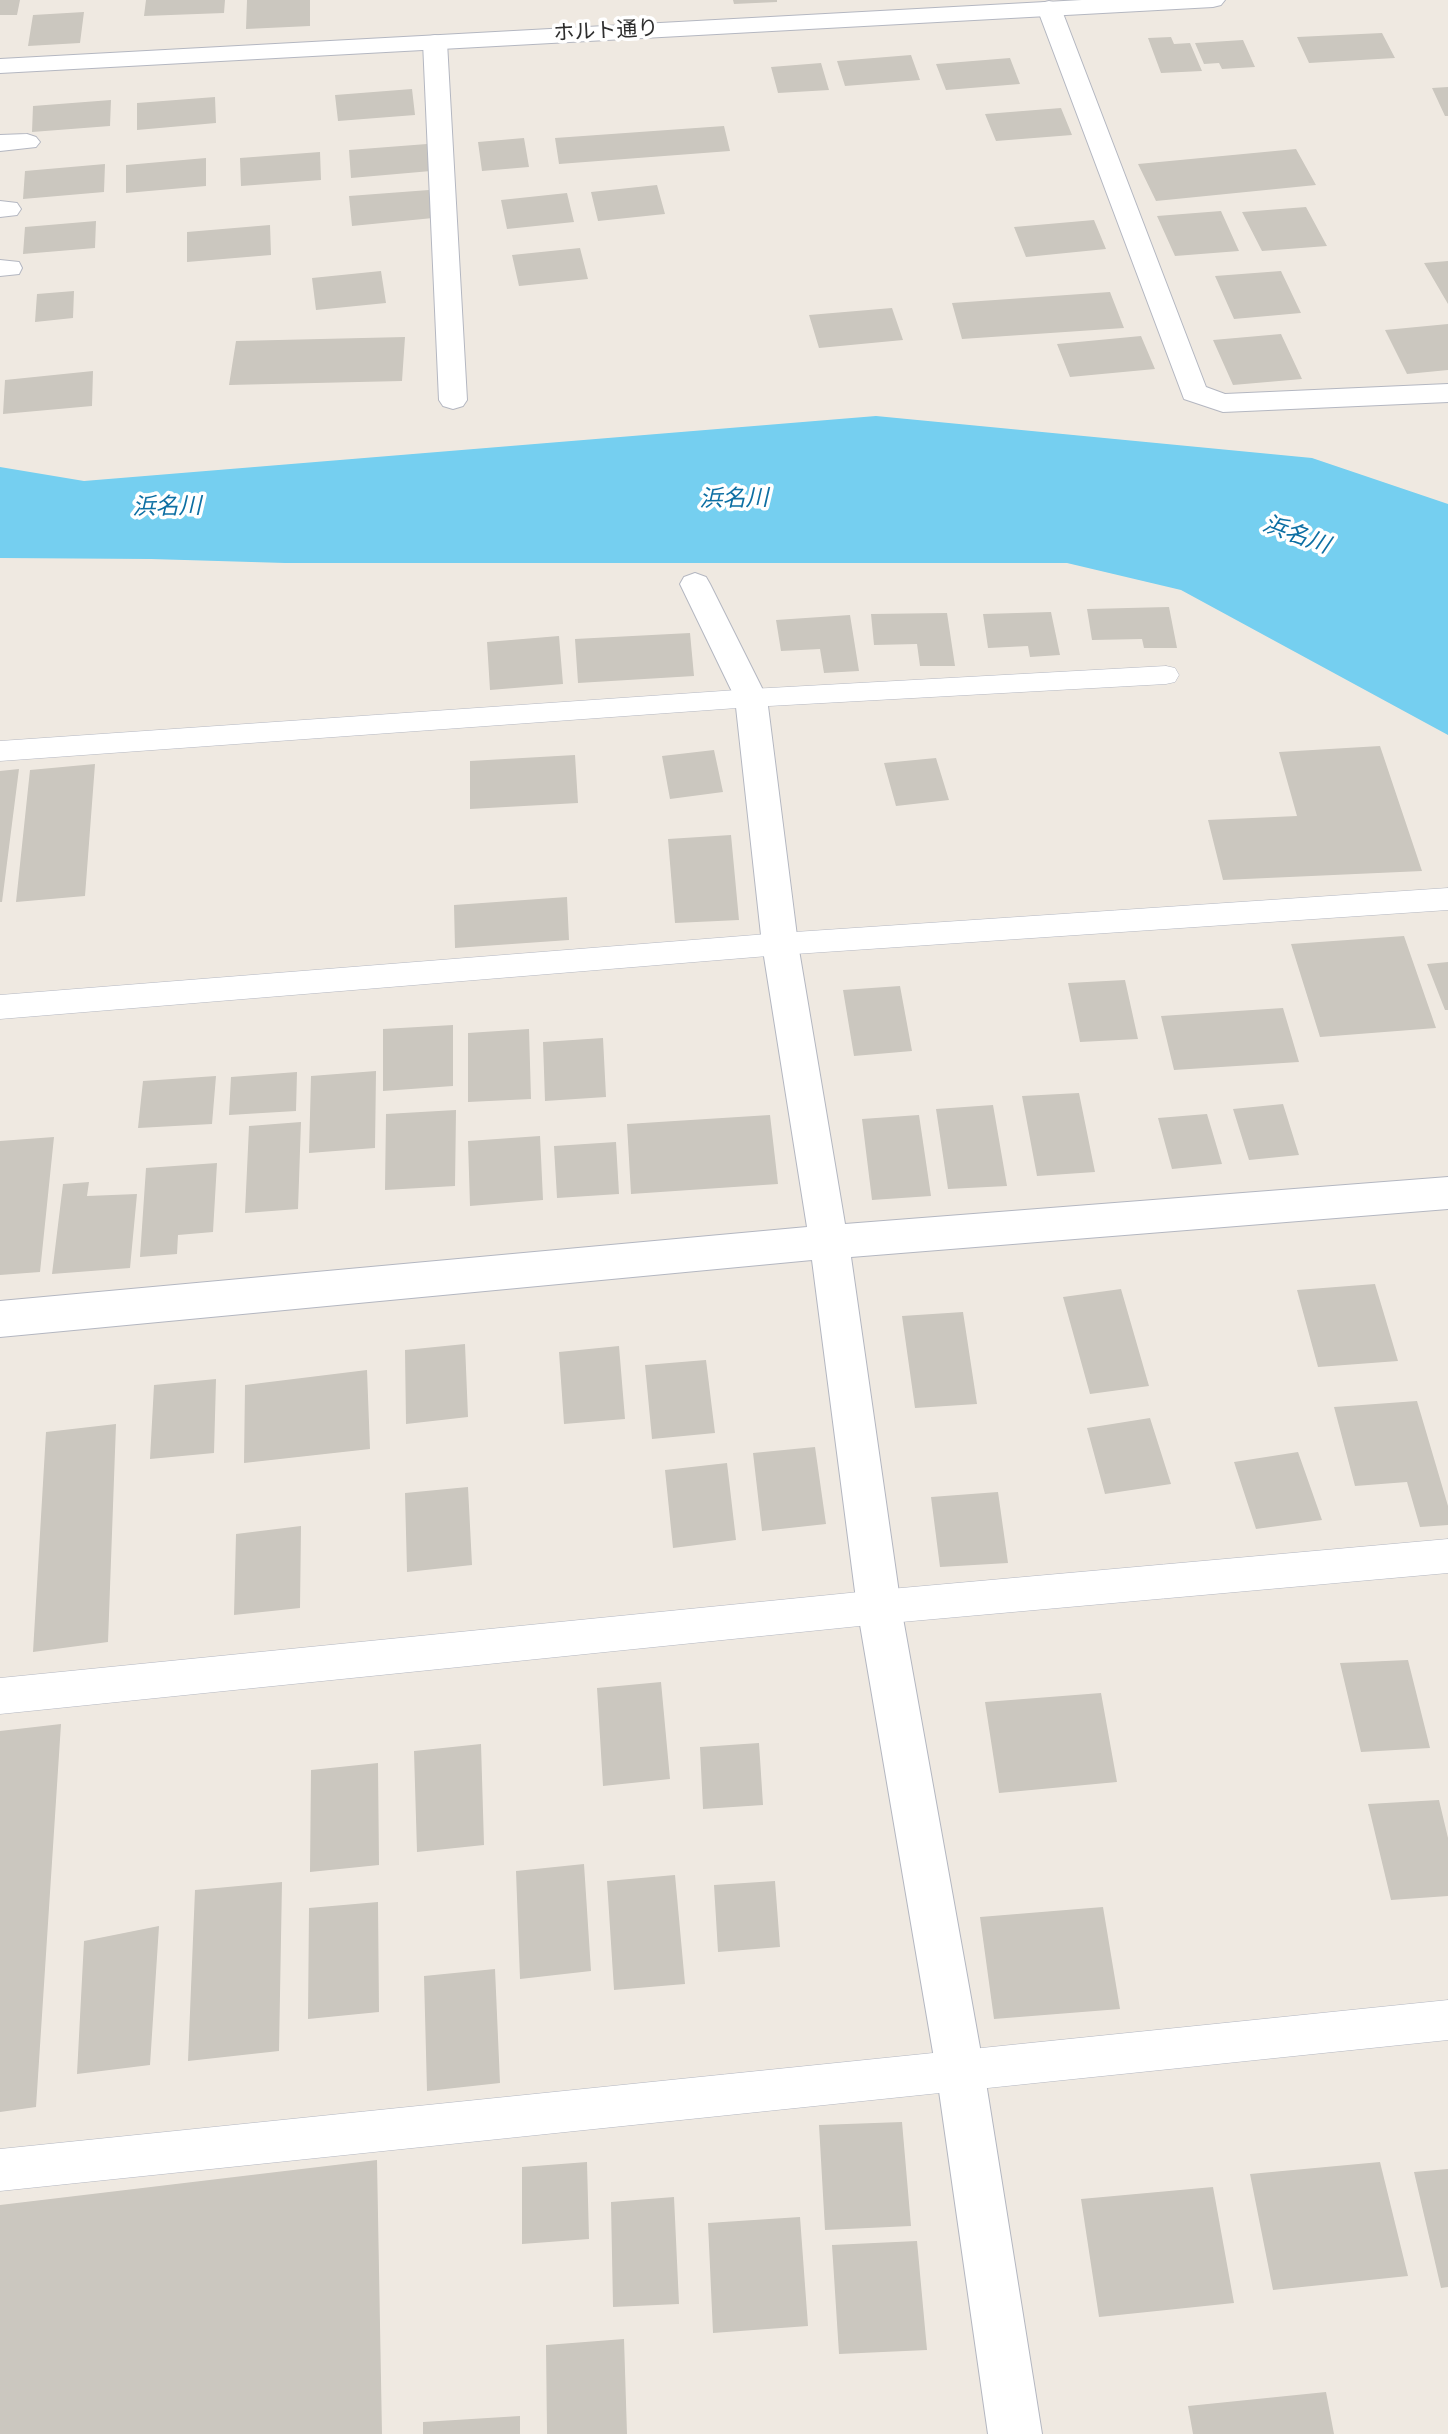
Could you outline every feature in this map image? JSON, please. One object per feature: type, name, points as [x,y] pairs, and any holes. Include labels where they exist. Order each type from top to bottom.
[{"type":"street","name":"ホルト通り","points":[[0,66],[435,42],[672,19],[1049,8],[1213,0]]},
{"type":"street","points":[[1049,8],[1194,393],[1223,403],[1448,393]]},
{"type":"street","points":[[435,42],[453,400]]},
{"type":"street","points":[[0,143],[27,142]]},
{"type":"street","points":[[695,584],[751,698],[780,944],[829,1242],[879,1607],[960,2070],[1015,2434]]},
{"type":"street","points":[[0,1319],[829,1242],[1448,1193]]},
{"type":"lane","points":[[0,751],[751,698],[1167,675]]},
{"type":"lane","points":[[0,1007],[780,944],[1448,899]]},
{"type":"lane","points":[[0,1696],[879,1607],[1448,1556]]},
{"type":"lane","points":[[0,2170],[1448,2020]]},
{"type":"water","name":"浜名川","points":[[876,416],[1312,458],[1448,504],[1448,735],[1181,590],[1067,563],[285,563],[0,558],[0,467],[84,481]]},
{"type":"building","points":[[0,0],[20,0],[17,15],[0,15]]},
{"type":"building","points":[[146,0],[225,0],[224,13],[144,16]]},
{"type":"building","points":[[247,0],[310,0],[310,26],[246,29]]},
{"type":"building","points":[[733,0],[777,0],[777,2],[734,4]]},
{"type":"building","points":[[84,12],[80,43],[28,46],[33,15]]},
{"type":"building","points":[[1382,33],[1395,58],[1309,63],[1297,37]]},
{"type":"building","points":[[1171,37],[1174,44],[1190,43],[1202,71],[1161,73],[1148,38]]},
{"type":"building","points":[[1243,40],[1255,67],[1222,69],[1219,63],[1204,64],[1195,43]]},
{"type":"building","points":[[911,55],[920,80],[845,86],[837,61]]},
{"type":"building","points":[[1010,58],[1020,84],[946,90],[936,64]]},
{"type":"building","points":[[821,63],[829,90],[778,93],[771,67]]},
{"type":"building","points":[[1448,87],[1448,116],[1445,116],[1432,88]]},
{"type":"building","points":[[412,89],[415,115],[338,121],[335,95]]},
{"type":"building","points":[[215,97],[216,123],[137,130],[137,103]]},
{"type":"building","points":[[111,100],[110,126],[32,132],[33,106]]},
{"type":"building","points":[[1061,108],[1072,135],[996,141],[985,114]]},
{"type":"building","points":[[724,126],[730,151],[559,164],[555,138]]},
{"type":"building","points":[[524,138],[529,167],[482,171],[478,142]]},
{"type":"building","points":[[427,144],[431,171],[351,178],[349,150]]},
{"type":"building","points":[[1296,149],[1316,185],[1156,201],[1138,164]]},
{"type":"building","points":[[320,152],[321,180],[241,186],[240,158]]},
{"type":"building","points":[[206,158],[206,186],[126,193],[126,165]]},
{"type":"building","points":[[105,164],[104,192],[23,199],[25,171]]},
{"type":"building","points":[[657,185],[665,214],[598,221],[591,192]]},
{"type":"building","points":[[429,190],[433,218],[352,226],[349,196]]},
{"type":"building","points":[[567,193],[574,222],[507,229],[501,200]]},
{"type":"building","points":[[1306,207],[1327,246],[1262,251],[1242,212]]},
{"type":"building","points":[[1221,211],[1239,251],[1175,256],[1157,216]]},
{"type":"building","points":[[1094,220],[1106,249],[1026,257],[1014,227]]},
{"type":"building","points":[[96,221],[95,248],[23,254],[25,227]]},
{"type":"building","points":[[270,225],[271,255],[187,262],[187,232]]},
{"type":"building","points":[[580,248],[588,279],[519,286],[512,255]]},
{"type":"building","points":[[1448,261],[1448,304],[1424,263]]},
{"type":"building","points":[[381,271],[386,303],[316,310],[312,278]]},
{"type":"building","points":[[1281,271],[1301,313],[1234,319],[1215,276]]},
{"type":"building","points":[[74,291],[73,318],[35,322],[37,294]]},
{"type":"building","points":[[1110,292],[1124,328],[962,339],[952,303]]},
{"type":"building","points":[[892,308],[903,340],[819,348],[809,315]]},
{"type":"building","points":[[1448,324],[1448,370],[1407,374],[1385,330]]},
{"type":"building","points":[[1281,334],[1302,379],[1233,385],[1213,340]]},
{"type":"building","points":[[1141,336],[1155,369],[1070,377],[1057,344]]},
{"type":"building","points":[[405,337],[402,381],[229,385],[236,341]]},
{"type":"building","points":[[93,371],[92,406],[3,414],[5,380]]},
{"type":"building","points":[[1169,607],[1177,648],[1144,648],[1142,639],[1092,640],[1087,609]]},
{"type":"building","points":[[1051,612],[1060,655],[1030,657],[1028,646],[988,648],[983,614]]},
{"type":"building","points":[[947,613],[955,666],[920,666],[917,644],[874,645],[871,614]]},
{"type":"building","points":[[850,615],[859,671],[824,673],[820,649],[781,651],[776,620]]},
{"type":"building","points":[[690,633],[694,676],[578,683],[575,639]]},
{"type":"building","points":[[559,636],[563,684],[490,690],[487,642]]},
{"type":"building","points":[[1380,746],[1422,871],[1223,880],[1208,820],[1297,816],[1279,752]]},
{"type":"building","points":[[714,750],[723,792],[670,799],[662,756]]},
{"type":"building","points":[[575,755],[578,803],[470,809],[470,761]]},
{"type":"building","points":[[936,758],[949,800],[896,806],[884,763]]},
{"type":"building","points":[[95,764],[85,896],[16,902],[30,770]]},
{"type":"building","points":[[19,769],[2,902],[0,902],[0,771]]},
{"type":"building","points":[[731,835],[739,920],[675,923],[668,839]]},
{"type":"building","points":[[567,897],[569,940],[455,948],[454,905]]},
{"type":"building","points":[[1404,936],[1436,1028],[1320,1037],[1291,944]]},
{"type":"building","points":[[1448,962],[1448,1010],[1445,1010],[1427,964]]},
{"type":"building","points":[[1125,980],[1138,1039],[1080,1042],[1068,983]]},
{"type":"building","points":[[900,986],[912,1051],[854,1056],[843,990]]},
{"type":"building","points":[[1283,1008],[1299,1062],[1174,1070],[1161,1016]]},
{"type":"building","points":[[453,1025],[453,1086],[383,1091],[383,1029]]},
{"type":"building","points":[[529,1029],[531,1099],[468,1102],[468,1033]]},
{"type":"building","points":[[603,1038],[606,1097],[545,1101],[543,1042]]},
{"type":"building","points":[[376,1071],[375,1148],[309,1153],[311,1076]]},
{"type":"building","points":[[297,1072],[296,1111],[229,1115],[231,1077]]},
{"type":"building","points":[[216,1076],[212,1124],[138,1128],[143,1081]]},
{"type":"building","points":[[1079,1093],[1095,1172],[1037,1176],[1022,1096]]},
{"type":"building","points":[[1283,1104],[1299,1155],[1249,1160],[1233,1109]]},
{"type":"building","points":[[993,1105],[1007,1186],[948,1189],[936,1109]]},
{"type":"building","points":[[456,1110],[455,1186],[385,1190],[386,1114]]},
{"type":"building","points":[[1207,1114],[1222,1164],[1172,1169],[1158,1118]]},
{"type":"building","points":[[770,1115],[778,1184],[631,1194],[627,1124]]},
{"type":"building","points":[[919,1115],[931,1196],[872,1200],[862,1119]]},
{"type":"building","points":[[301,1122],[298,1209],[245,1213],[249,1126]]},
{"type":"building","points":[[540,1136],[543,1200],[470,1206],[468,1141]]},
{"type":"building","points":[[54,1137],[40,1272],[0,1275],[0,1141]]},
{"type":"building","points":[[616,1142],[619,1194],[557,1198],[554,1146]]},
{"type":"building","points":[[217,1163],[213,1232],[178,1235],[177,1254],[140,1257],[146,1168]]},
{"type":"building","points":[[89,1182],[87,1196],[137,1194],[130,1268],[52,1274],[63,1184]]},
{"type":"building","points":[[1375,1284],[1398,1361],[1318,1367],[1297,1290]]},
{"type":"building","points":[[1121,1289],[1149,1386],[1090,1394],[1063,1297]]},
{"type":"building","points":[[963,1312],[977,1404],[915,1408],[902,1316]]},
{"type":"building","points":[[465,1344],[468,1417],[406,1424],[405,1350]]},
{"type":"building","points":[[619,1346],[625,1419],[564,1424],[559,1352]]},
{"type":"building","points":[[706,1360],[715,1433],[652,1439],[645,1365]]},
{"type":"building","points":[[367,1370],[370,1449],[244,1463],[245,1385]]},
{"type":"building","points":[[216,1379],[214,1453],[150,1459],[154,1385]]},
{"type":"building","points":[[1417,1401],[1448,1506],[1448,1525],[1420,1527],[1407,1482],[1355,1486],[1334,1407]]},
{"type":"building","points":[[1150,1418],[1171,1484],[1105,1494],[1087,1428]]},
{"type":"building","points":[[116,1424],[108,1642],[33,1652],[46,1432]]},
{"type":"building","points":[[815,1447],[826,1524],[762,1531],[753,1453]]},
{"type":"building","points":[[1298,1452],[1322,1520],[1256,1529],[1234,1462]]},
{"type":"building","points":[[727,1463],[736,1540],[673,1548],[665,1470]]},
{"type":"building","points":[[468,1487],[472,1565],[407,1572],[405,1493]]},
{"type":"building","points":[[998,1492],[1008,1563],[940,1567],[931,1497]]},
{"type":"building","points":[[301,1526],[300,1608],[234,1615],[236,1534]]},
{"type":"building","points":[[1408,1660],[1430,1748],[1361,1752],[1340,1663]]},
{"type":"building","points":[[661,1682],[670,1779],[603,1786],[597,1688]]},
{"type":"building","points":[[1101,1693],[1117,1782],[999,1793],[985,1702]]},
{"type":"building","points":[[61,1724],[36,2107],[0,2112],[0,1731]]},
{"type":"building","points":[[759,1743],[763,1805],[703,1809],[700,1747]]},
{"type":"building","points":[[481,1744],[484,1845],[417,1852],[414,1751]]},
{"type":"building","points":[[378,1763],[379,1865],[310,1872],[311,1770]]},
{"type":"building","points":[[1439,1800],[1448,1838],[1448,1896],[1391,1900],[1368,1804]]},
{"type":"building","points":[[584,1864],[591,1971],[520,1979],[516,1871]]},
{"type":"building","points":[[675,1875],[685,1984],[614,1990],[607,1881]]},
{"type":"building","points":[[775,1881],[780,1947],[718,1952],[714,1885]]},
{"type":"building","points":[[282,1882],[279,2051],[188,2061],[195,1890]]},
{"type":"building","points":[[378,1902],[379,2012],[308,2019],[309,1908]]},
{"type":"building","points":[[1103,1907],[1120,2009],[994,2019],[980,1917]]},
{"type":"building","points":[[159,1926],[150,2065],[77,2074],[84,1941]]},
{"type":"building","points":[[495,1969],[500,2083],[427,2091],[424,1976]]},
{"type":"building","points":[[902,2122],[911,2226],[825,2230],[819,2125]]},
{"type":"building","points":[[377,2160],[382,2434],[0,2434],[0,2205]]},
{"type":"building","points":[[587,2162],[589,2239],[522,2244],[522,2167]]},
{"type":"building","points":[[1380,2162],[1408,2276],[1273,2290],[1250,2174]]},
{"type":"building","points":[[1448,2169],[1448,2287],[1441,2288],[1414,2172]]},
{"type":"building","points":[[1213,2187],[1234,2303],[1099,2317],[1081,2199]]},
{"type":"building","points":[[674,2197],[679,2304],[613,2307],[611,2202]]},
{"type":"building","points":[[800,2217],[808,2326],[713,2333],[708,2223]]},
{"type":"building","points":[[917,2241],[927,2350],[839,2354],[832,2245]]},
{"type":"building","points":[[624,2339],[627,2434],[547,2434],[546,2345]]},
{"type":"building","points":[[1326,2392],[1334,2434],[1193,2434],[1188,2406]]},
{"type":"building","points":[[520,2416],[520,2434],[423,2434],[423,2422]]}]
